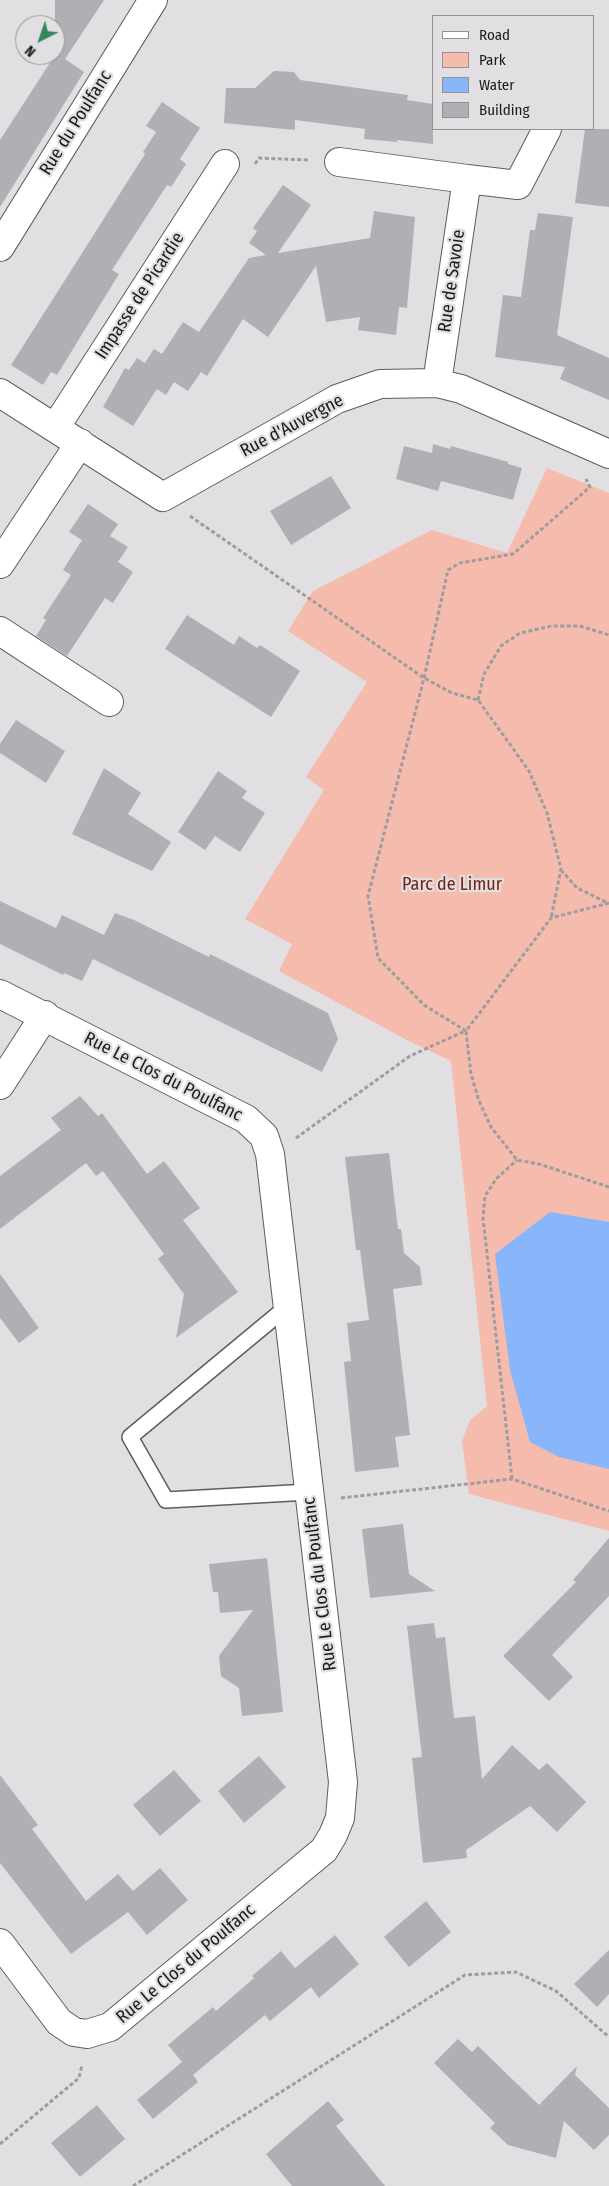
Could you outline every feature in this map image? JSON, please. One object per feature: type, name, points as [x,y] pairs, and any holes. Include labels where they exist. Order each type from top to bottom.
[{"type":"street","name":"Rue du Poulfanc","points":[[0,247],[153,0]]},
{"type":"street","points":[[339,162],[518,185],[546,130]]},
{"type":"street","name":"Impasse de Picardie","points":[[55,428],[225,164]]},
{"type":"street","name":"Rue de Savoie","points":[[437,383],[467,179]]},
{"type":"street","name":"Rue d'Auvergne","points":[[162,497],[336,399],[380,384],[437,383],[460,389],[599,450]]},
{"type":"street","points":[[0,392],[162,497]]},
{"type":"street","points":[[0,564],[80,443]]},
{"type":"street","points":[[0,631],[109,702]]},
{"type":"street","name":"Rue Le Clos du Poulfanc","points":[[0,994],[45,1015],[246,1119],[264,1136],[270,1154],[343,1782],[340,1818],[324,1850],[110,2027],[87,2034]]},
{"type":"street","points":[[0,1084],[45,1015]]},
{"type":"street","points":[[0,1942],[59,2022],[74,2032],[87,2034]]},
{"type":"lane","points":[[288,1306],[130,1437],[166,1500],[310,1497]]},
{"type":"path","points":[[225,164],[249,172],[260,158],[339,162]]},
{"type":"path","points":[[466,1031],[424,1005],[378,958],[368,896],[424,678],[448,570],[460,563],[513,554],[590,487],[580,467],[599,450]]},
{"type":"path","points":[[162,497],[424,678],[452,693],[478,700],[529,771],[547,813],[561,869],[551,918],[466,1031],[410,1056],[318,1124],[270,1154]]},
{"type":"path","points":[[478,700],[484,674],[501,646],[520,633],[552,626],[580,626],[609,634]]},
{"type":"path","points":[[561,869],[578,888],[608,903]]},
{"type":"path","points":[[551,918],[608,903]]},
{"type":"path","points":[[466,1031],[471,1074],[479,1101],[491,1126],[517,1160],[539,1164],[609,1188]]},
{"type":"path","points":[[512,1479],[483,1218],[486,1196],[496,1179],[517,1160]]},
{"type":"path","points":[[310,1497],[512,1479],[609,1511]]},
{"type":"path","points":[[133,2186],[465,1975],[516,1972],[556,1990],[609,2037]]},
{"type":"path","points":[[0,2144],[79,2078],[87,2034]]},
{"type":"green space","name":"Parc de Limur","points":[[547,468],[609,493],[609,1531],[469,1494],[462,1441],[470,1420],[487,1406],[451,1061],[407,1040],[279,971],[292,944],[245,919],[324,790],[306,777],[367,682],[288,631],[313,591],[432,530],[507,553]]},
{"type":"water","points":[[550,1212],[609,1222],[609,1469],[559,1457],[530,1442],[510,1370],[495,1254]]},
{"type":"building","points":[[55,0],[104,0],[65,59],[65,15],[55,15]]},
{"type":"building","points":[[65,59],[84,72],[0,207],[0,140],[49,65],[65,65]]},
{"type":"building","points":[[274,71],[294,72],[300,80],[408,95],[407,100],[432,104],[433,144],[364,139],[365,129],[295,120],[295,130],[224,123],[226,88],[255,88]]},
{"type":"building","points":[[162,102],[200,128],[180,159],[186,164],[171,187],[167,185],[112,270],[119,274],[57,375],[51,372],[43,385],[11,365],[145,154],[143,152],[156,132],[146,126]]},
{"type":"building","points":[[609,129],[609,207],[575,203],[585,130]]},
{"type":"building","points":[[283,185],[311,205],[278,253],[370,238],[374,211],[415,217],[407,308],[399,307],[396,335],[358,330],[360,317],[326,322],[316,266],[268,337],[243,319],[207,376],[201,372],[188,391],[174,382],[166,395],[157,389],[133,426],[103,407],[125,368],[129,370],[137,358],[145,363],[154,349],[162,354],[183,322],[199,332],[249,258],[266,255],[249,243],[257,231],[253,228]]},
{"type":"building","points":[[538,213],[573,217],[557,335],[609,358],[609,400],[560,379],[565,367],[495,357],[503,295],[521,297],[530,230],[535,230]]},
{"type":"building","points":[[433,444],[450,449],[451,446],[508,462],[508,464],[522,468],[513,500],[441,481],[438,491],[396,479],[404,446],[432,453]]},
{"type":"building","points":[[331,476],[351,508],[291,545],[270,511]]},
{"type":"building","points":[[88,504],[118,524],[110,536],[128,547],[118,562],[133,572],[113,603],[105,598],[67,656],[36,636],[46,620],[43,618],[71,575],[63,570],[82,540],[69,532]]},
{"type":"building","points":[[187,615],[234,645],[239,636],[257,648],[260,645],[300,671],[271,717],[165,649]]},
{"type":"building","points":[[16,720],[65,751],[46,783],[0,753],[0,744]]},
{"type":"building","points":[[104,768],[141,793],[128,814],[171,842],[152,871],[72,834]]},
{"type":"building","points":[[218,771],[247,791],[242,798],[265,813],[240,852],[215,836],[205,850],[178,832]]},
{"type":"building","points":[[0,901],[56,928],[62,915],[104,935],[115,913],[134,920],[209,957],[210,954],[328,1013],[338,1039],[322,1072],[93,959],[82,981],[64,973],[63,975],[0,944]]},
{"type":"building","points":[[80,1096],[98,1116],[102,1113],[147,1174],[164,1161],[200,1208],[183,1220],[238,1292],[176,1338],[184,1294],[158,1259],[164,1254],[103,1171],[96,1176],[86,1163],[0,1229],[0,1176],[61,1130],[51,1118]]},
{"type":"building","points":[[389,1153],[398,1229],[401,1229],[404,1253],[420,1267],[422,1285],[393,1289],[410,1435],[395,1437],[399,1467],[355,1472],[344,1362],[351,1361],[347,1323],[369,1320],[360,1250],[356,1250],[345,1157]]},
{"type":"building","points":[[0,1274],[39,1328],[19,1343],[0,1318]]},
{"type":"building","points":[[403,1524],[409,1574],[435,1591],[370,1598],[362,1529]]},
{"type":"building","points":[[609,1538],[609,1596],[552,1655],[573,1677],[549,1701],[503,1656],[576,1582],[573,1580]]},
{"type":"building","points":[[267,1558],[283,1712],[242,1716],[239,1688],[221,1676],[219,1656],[253,1610],[220,1613],[218,1592],[213,1592],[209,1564]]},
{"type":"building","points":[[434,1623],[436,1638],[445,1637],[454,1718],[475,1716],[482,1779],[512,1745],[539,1770],[547,1763],[586,1802],[557,1832],[530,1806],[466,1850],[467,1858],[423,1863],[412,1758],[422,1757],[407,1626]]},
{"type":"building","points":[[259,1756],[286,1787],[244,1823],[218,1791]]},
{"type":"building","points":[[174,1770],[201,1801],[160,1836],[133,1805]]},
{"type":"building","points":[[0,1775],[38,1825],[32,1829],[86,1901],[118,1874],[133,1891],[160,1868],[188,1900],[147,1935],[128,1912],[71,1954],[0,1863]]},
{"type":"building","points":[[426,1901],[451,1932],[409,1967],[384,1937]]},
{"type":"building","points":[[335,1935],[359,1964],[319,1998],[311,1987],[270,2021],[265,2015],[193,2075],[198,2082],[153,2119],[137,2100],[182,2062],[187,2068],[168,2045],[213,2007],[216,2011],[254,1978],[252,1976],[281,1951],[295,1968]]},
{"type":"building","points":[[609,1950],[609,1994],[597,2007],[574,1984]]},
{"type":"building","points":[[458,2039],[472,2052],[478,2046],[539,2105],[577,2066],[575,2075],[609,2108],[609,2135],[594,2150],[564,2121],[556,2158],[508,2145],[490,2128],[495,2123],[434,2063]]},
{"type":"building","points":[[328,2101],[344,2120],[336,2126],[385,2186],[292,2186],[266,2154]]},
{"type":"building","points":[[97,2105],[125,2139],[80,2177],[51,2143]]}]
